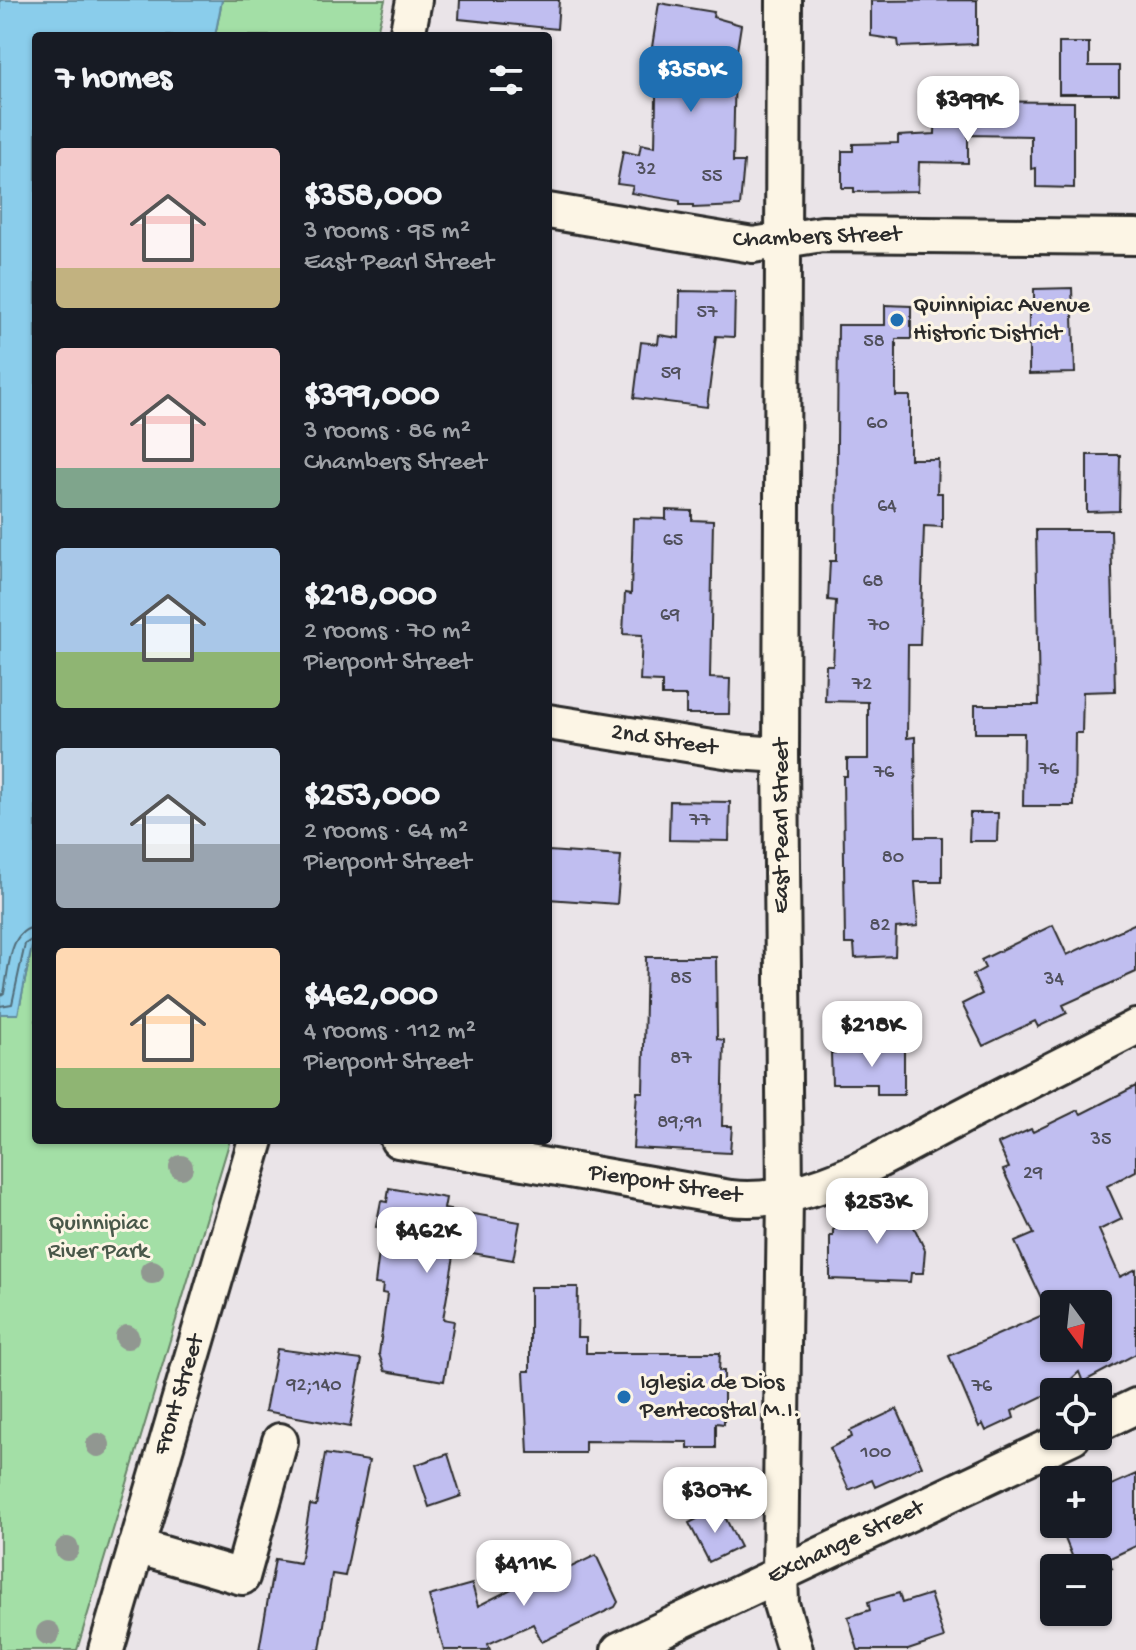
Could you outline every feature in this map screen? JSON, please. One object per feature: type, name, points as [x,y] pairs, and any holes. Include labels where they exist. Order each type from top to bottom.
[{"type":"street","points":[[408,32],[414,0]]},
{"type":"street","name":"East Pearl Street","points":[[784,0],[781,755],[785,1196],[780,1573],[781,1604],[795,1650]]},
{"type":"street","name":"Chambers Street","points":[[552,212],[738,243],[783,242],[822,234],[1136,237]]},
{"type":"street","name":"2nd Street","points":[[552,723],[737,752],[781,755]]},
{"type":"street","name":"Pierpont Street","points":[[421,1144],[730,1198],[749,1200],[785,1196],[839,1178],[1136,1027]]},
{"type":"street","name":"Front Street","points":[[106,1650],[255,1144]]},
{"type":"street","points":[[1112,1417],[1136,1406]]},
{"type":"street","points":[[136,1546],[242,1577],[280,1441]]},
{"type":"street","name":"Exchange Street","points":[[619,1650],[1043,1450]]},
{"type":"green space","points":[[222,0],[385,0],[377,32],[216,32]]},
{"type":"green space","name":"Quinnipiac River Park","points":[[32,946],[32,1144],[229,1144],[77,1650],[0,1650],[0,1014],[18,1014]]},
{"type":"water","points":[[0,0],[222,0],[216,32],[32,32],[32,946],[18,1014],[0,1014]]},
{"type":"building","points":[[460,0],[559,0],[557,29],[459,19]]},
{"type":"building","points":[[977,0],[977,44],[899,47],[898,40],[871,36],[871,1]]},
{"type":"building","points":[[659,3],[714,12],[713,17],[741,25],[735,63],[733,162],[744,162],[740,206],[693,208],[693,205],[680,205],[680,201],[631,193],[633,186],[617,184],[623,151],[639,155],[641,144],[655,147],[657,48],[652,47]]},
{"type":"building","points":[[1059,43],[1089,43],[1089,66],[1119,66],[1119,94],[1059,94]]},
{"type":"building","points":[[936,101],[1074,102],[1074,188],[1036,187],[1036,168],[1031,169],[1031,136],[968,135],[968,163],[919,162],[918,191],[854,192],[854,188],[842,188],[842,151],[853,151],[853,144],[898,143],[898,136],[935,134]]},
{"type":"building","points":[[1072,288],[1075,373],[1029,374],[1029,307],[1034,307],[1034,289]]},
{"type":"building","points":[[680,291],[735,292],[734,337],[716,336],[707,407],[634,398],[641,342],[658,344],[659,335],[679,338]]},
{"type":"building","points":[[885,305],[911,306],[911,339],[896,339],[896,396],[910,396],[910,459],[938,459],[937,493],[942,493],[942,527],[924,526],[920,645],[908,645],[907,738],[915,737],[916,837],[942,837],[942,882],[915,882],[918,926],[896,928],[895,956],[855,958],[854,944],[845,944],[843,776],[847,776],[847,759],[868,759],[868,702],[825,701],[826,665],[833,665],[836,601],[828,600],[830,561],[836,561],[838,325],[885,325]]},
{"type":"building","points":[[1087,455],[1120,455],[1119,511],[1087,512]]},
{"type":"building","points":[[666,510],[692,511],[692,520],[713,521],[710,678],[730,679],[729,714],[686,714],[686,696],[662,696],[662,682],[640,681],[642,635],[623,634],[625,593],[631,594],[633,518],[666,519]]},
{"type":"building","points":[[1036,530],[1111,530],[1115,691],[1083,692],[1082,733],[1075,733],[1074,806],[1023,806],[1024,733],[975,733],[975,705],[1039,705]]},
{"type":"building","points":[[670,801],[730,802],[729,841],[669,840]]},
{"type":"building","points":[[970,813],[998,813],[997,841],[969,841]]},
{"type":"building","points":[[552,851],[621,856],[617,904],[552,899]]},
{"type":"building","points":[[1136,923],[1136,972],[1063,1005],[1067,1013],[1038,1027],[1035,1021],[983,1046],[962,1004],[982,994],[973,975],[985,968],[981,960],[1053,925],[1067,955]]},
{"type":"building","points":[[646,957],[716,957],[717,1039],[724,1040],[722,1126],[732,1126],[730,1153],[633,1148],[637,1092],[643,1092]]},
{"type":"building","points":[[877,1043],[904,1043],[904,1095],[877,1095],[877,1084],[832,1084],[831,1053],[877,1053]]},
{"type":"building","points":[[1136,1086],[1136,1171],[1107,1186],[1122,1219],[1099,1230],[1120,1277],[1136,1269],[1136,1354],[1091,1378],[1081,1378],[1079,1372],[1073,1378],[1040,1378],[1040,1398],[1012,1411],[1014,1418],[986,1431],[983,1424],[979,1427],[949,1356],[1040,1316],[1040,1362],[1112,1362],[1112,1290],[1040,1290],[1040,1295],[1015,1242],[1034,1234],[1003,1170],[1009,1168],[998,1144],[1031,1129],[1033,1132],[1078,1110],[1081,1114]]},
{"type":"building","points":[[389,1188],[446,1198],[444,1209],[520,1222],[513,1260],[455,1250],[443,1319],[454,1321],[444,1381],[385,1371],[379,1354],[387,1294],[382,1293],[383,1285],[375,1284],[382,1228],[376,1227],[381,1201],[387,1202]]},
{"type":"building","points":[[901,1200],[925,1250],[923,1273],[911,1273],[910,1282],[830,1279],[830,1236],[833,1236],[833,1230],[878,1202]]},
{"type":"building","name":"Iglesia de Dios Pentecostal M.I.","points":[[530,1287],[578,1287],[577,1337],[586,1337],[586,1353],[720,1353],[719,1371],[724,1371],[724,1424],[716,1423],[716,1448],[688,1448],[688,1442],[585,1441],[585,1453],[528,1453],[524,1371],[530,1371]]},
{"type":"building","points":[[277,1349],[362,1360],[350,1427],[265,1411]]},
{"type":"building","points":[[897,1409],[922,1466],[875,1487],[872,1480],[849,1490],[830,1448],[852,1437],[850,1431]]},
{"type":"building","points":[[325,1454],[369,1461],[345,1576],[332,1574],[320,1650],[259,1650],[275,1559],[300,1563],[310,1505],[316,1506]]},
{"type":"building","points":[[448,1454],[461,1496],[429,1507],[415,1465]]},
{"type":"building","points":[[1136,1474],[1136,1546],[1112,1557],[1112,1554],[1071,1554],[1065,1538],[1112,1538],[1112,1485]]},
{"type":"building","points":[[720,1507],[740,1547],[709,1562],[689,1523]]},
{"type":"building","points":[[596,1555],[618,1602],[615,1607],[542,1642],[533,1624],[488,1644],[490,1650],[444,1650],[429,1596],[472,1584],[478,1606],[533,1578],[536,1584]]},
{"type":"building","points":[[899,1593],[902,1603],[930,1594],[944,1638],[908,1650],[858,1650],[848,1617],[870,1610],[868,1602]]},
{"type":"place","name":"Quinnipiac Avenue Historic District","points":[[897,320]]},
{"type":"place","name":"Iglesia de Dios Pentecostal M.I.","points":[[624,1397]]}]
